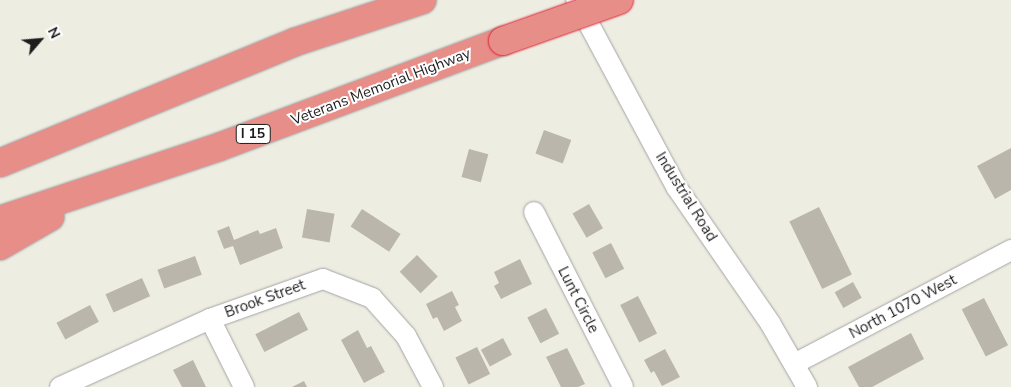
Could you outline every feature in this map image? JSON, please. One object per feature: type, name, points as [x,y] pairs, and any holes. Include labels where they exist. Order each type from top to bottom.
[{"type":"highway","points":[[0,163],[294,42],[422,0]]},
{"type":"highway","name":"Veterans Memorial Highway","points":[[0,220],[219,147],[503,41],[619,0]]},
{"type":"highway","points":[[0,246],[26,230],[91,196],[219,147]]},
{"type":"street","name":"Industrial Road","points":[[576,0],[678,188],[754,299],[808,387]]},
{"type":"street","name":"Lunt Circle","points":[[534,212],[623,387]]},
{"type":"street","name":"North 1070 West","points":[[794,364],[1011,250]]},
{"type":"street","name":"Brook Street","points":[[60,387],[210,319],[323,279],[372,298],[406,336],[433,387]]},
{"type":"street","points":[[210,319],[244,387]]},
{"type":"building","points":[[544,130],[571,140],[563,163],[535,153]]},
{"type":"building","points":[[1011,148],[1011,190],[995,199],[977,166]]},
{"type":"building","points":[[469,149],[488,154],[481,182],[461,177]]},
{"type":"building","points":[[589,204],[603,228],[587,238],[573,214]]},
{"type":"building","points":[[819,207],[852,274],[822,289],[789,221]]},
{"type":"building","points":[[307,209],[335,214],[330,242],[302,238]]},
{"type":"building","points":[[362,209],[401,234],[389,252],[351,227]]},
{"type":"building","points":[[229,226],[234,240],[258,230],[260,234],[276,228],[283,248],[240,265],[233,246],[224,249],[217,231]]},
{"type":"building","points":[[611,243],[624,269],[605,278],[592,253]]},
{"type":"building","points":[[417,255],[438,277],[421,293],[400,272]]},
{"type":"building","points":[[195,256],[202,275],[164,288],[157,270]]},
{"type":"building","points":[[520,259],[532,284],[501,299],[494,286],[499,283],[494,272]]},
{"type":"building","points":[[142,278],[150,296],[114,313],[105,294]]},
{"type":"building","points":[[853,282],[862,298],[843,308],[835,292]]},
{"type":"building","points":[[452,291],[459,305],[455,307],[462,321],[444,331],[437,317],[433,319],[426,304]]},
{"type":"building","points":[[638,296],[657,333],[639,343],[620,305]]},
{"type":"building","points":[[984,298],[1008,345],[986,357],[962,309]]},
{"type":"building","points":[[90,305],[99,322],[65,340],[56,323]]},
{"type":"building","points":[[546,308],[559,334],[540,343],[527,318]]},
{"type":"building","points":[[299,312],[308,330],[264,352],[255,334]]},
{"type":"building","points":[[358,330],[367,348],[371,346],[385,372],[364,383],[341,340]]},
{"type":"building","points":[[911,333],[924,359],[872,387],[859,387],[848,367]]},
{"type":"building","points":[[503,338],[512,355],[490,367],[481,350]]},
{"type":"building","points":[[477,347],[490,374],[469,384],[455,358]]},
{"type":"building","points":[[567,348],[585,384],[578,387],[561,387],[546,357]]},
{"type":"building","points":[[665,349],[680,377],[662,386],[654,371],[651,373],[644,360]]},
{"type":"building","points":[[193,360],[206,387],[182,387],[173,370]]},
{"type":"building","points":[[304,381],[307,387],[292,387]]}]
